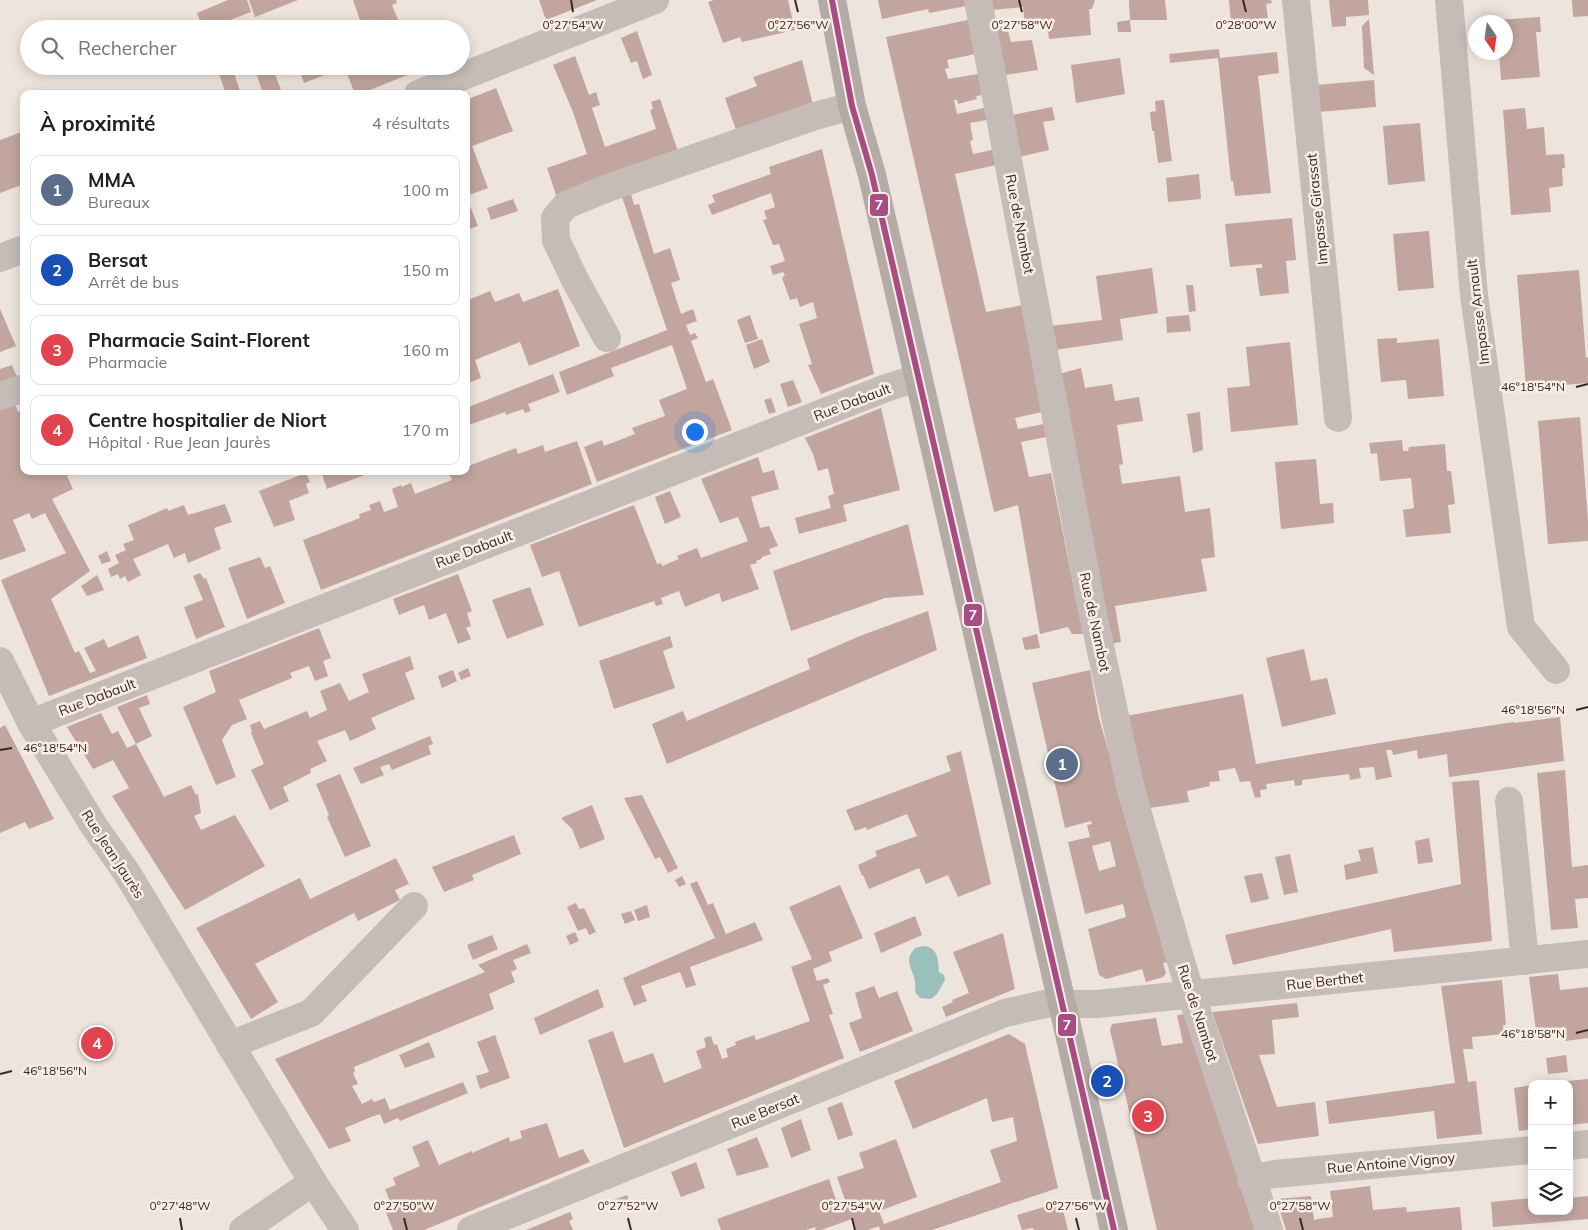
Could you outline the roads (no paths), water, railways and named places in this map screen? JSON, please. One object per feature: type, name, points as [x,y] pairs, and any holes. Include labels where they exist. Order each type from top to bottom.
[{"type":"main road","points":[[832,0],[852,106],[874,184],[1114,1230]]},
{"type":"street","points":[[470,73],[656,0]]},
{"type":"street","name":"Rue de Nambot","points":[[978,0],[1092,610],[1130,790],[1191,994],[1269,1230]]},
{"type":"street","name":"Impasse Girassat","points":[[1296,0],[1338,418]]},
{"type":"street","name":"Impasse Arnault","points":[[1449,0],[1474,295],[1521,627],[1556,670]]},
{"type":"street","points":[[428,90],[466,75]]},
{"type":"street","points":[[607,338],[575,280],[556,240],[555,218],[566,205],[605,189],[815,116],[852,106]]},
{"type":"street","points":[[0,258],[20,250]]},
{"type":"street","name":"Rue Dabault","points":[[31,723],[886,388],[918,378]]},
{"type":"street","points":[[0,396],[20,389]]},
{"type":"street","name":"Rue Jean Jaurès","points":[[0,661],[31,723],[94,826],[127,873],[313,1182],[345,1230]]},
{"type":"street","points":[[1509,801],[1525,960]]},
{"type":"street","points":[[230,1045],[311,1013],[414,906]]},
{"type":"street","name":"Rue Berthet","points":[[1062,1004],[1097,1004],[1588,954]]},
{"type":"street","name":"Rue Bersat","points":[[472,1230],[1005,1013],[1045,1004],[1062,1004]]},
{"type":"street","points":[[1573,1146],[1588,1144]]},
{"type":"street","name":"Rue Antoine Vignoy","points":[[1251,1179],[1275,1174],[1528,1150]]},
{"type":"street","points":[[244,1230],[313,1182]]},
{"type":"water","points":[[923,946],[934,951],[939,972],[944,975],[945,980],[937,994],[931,999],[920,998],[915,992],[915,979],[909,964],[909,959],[915,948]]},
{"type":"place","name":"MMA","points":[[1062,764]]},
{"type":"place","name":"Centre hospitalier de Niort","points":[[97,1043]]},
{"type":"place","name":"Bersat","points":[[1107,1081]]},
{"type":"place","name":"Pharmacie Saint-Florent","points":[[1148,1116]]}]
